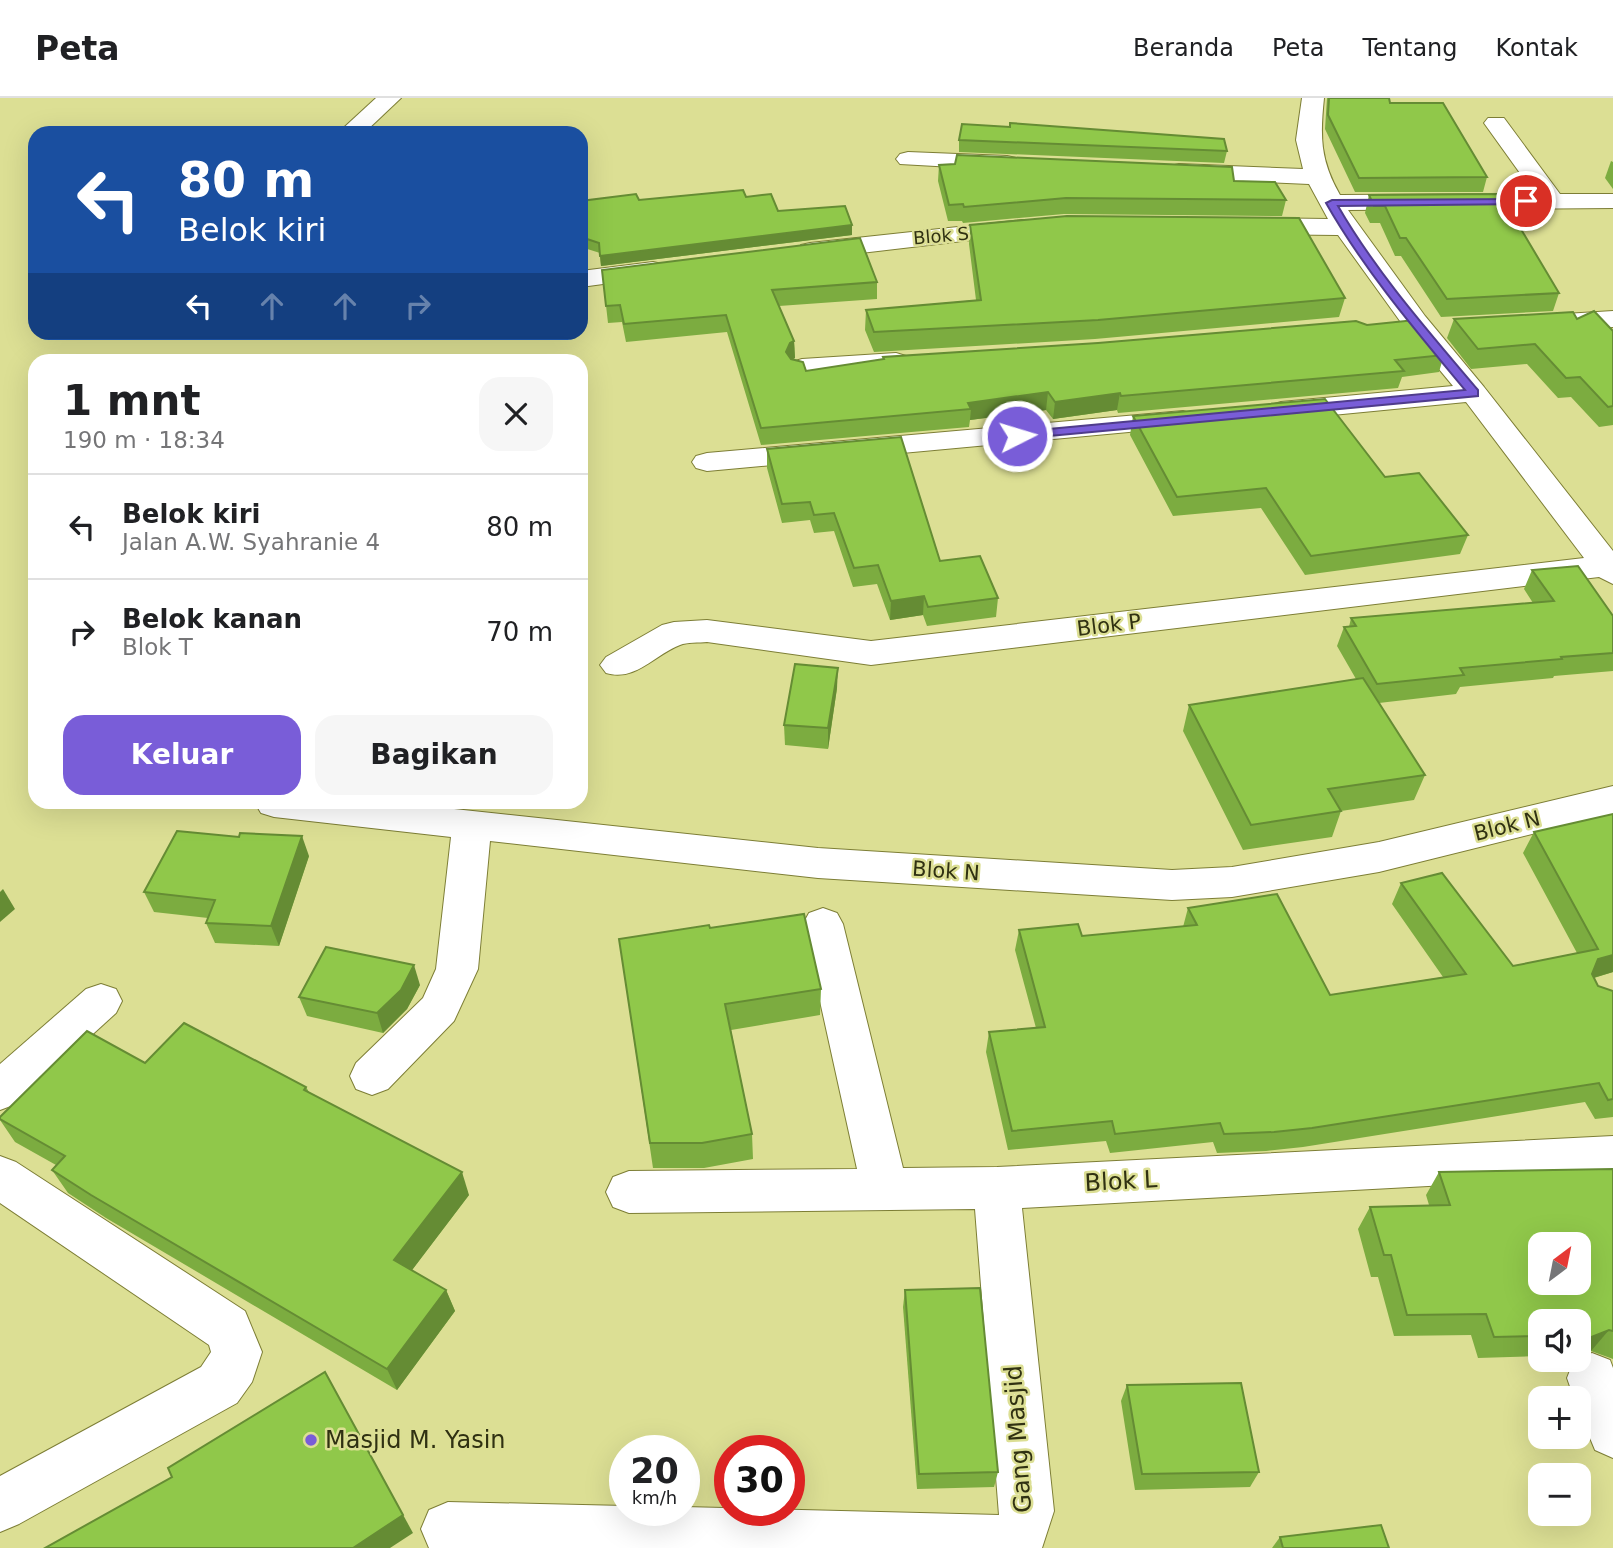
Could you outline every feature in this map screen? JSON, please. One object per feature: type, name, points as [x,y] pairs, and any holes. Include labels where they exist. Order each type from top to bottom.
[{"type":"street","points":[[358,126],[390,98]]},
{"type":"street","points":[[1313,98],[1308,139],[1317,177],[1345,227],[1428,326],[1474,393],[1610,569]]},
{"type":"street","points":[[1496,123],[1553,201]]},
{"type":"street","points":[[908,159],[1032,164]]},
{"type":"street","points":[[1156,170],[1317,177]]},
{"type":"street","points":[[1332,203],[1613,201]]},
{"type":"street","points":[[1222,225],[1345,227]]},
{"type":"street","name":"Blok S","points":[[786,254],[1051,226]]},
{"type":"street","points":[[588,278],[677,267]]},
{"type":"street","points":[[1517,324],[1613,319]]},
{"type":"street","points":[[1387,324],[1428,326]]},
{"type":"street","points":[[802,368],[922,361]]},
{"type":"street","points":[[1254,414],[1474,393]]},
{"type":"street","points":[[708,462],[1212,417]]},
{"type":"street","name":"Blok P","points":[[618,665],[674,633],[707,631],[871,653],[1610,569]]},
{"type":"street","name":"Blok N","points":[[331,809],[818,863],[1172,885],[1232,881],[1379,857],[1613,800]]},
{"type":"street","points":[[372,1076],[439,1009],[457,969],[472,824]]},
{"type":"street","points":[[823,924],[885,1189]]},
{"type":"street","points":[[0,1091],[101,1001]]},
{"type":"street","name":"Blok L","points":[[629,1192],[997,1188],[1613,1156]]},
{"type":"street","points":[[0,1177],[227,1328],[237,1345],[236,1366],[219,1385],[0,1505]]},
{"type":"street","name":"Gang Masjid","points":[[448,1529],[661,1541],[1013,1542],[1021,1534],[1027,1511],[997,1188]]},
{"type":"street","points":[[1592,1378],[1613,1432]]},
{"type":"building","points":[[1329,98],[1389,98],[1390,103],[1443,103],[1487,177],[1359,178],[1328,115]]},
{"type":"building","points":[[1010,123],[1224,139],[1227,151],[959,140],[962,124],[1010,127]]},
{"type":"building","points":[[957,155],[1232,167],[1234,181],[1275,182],[1286,200],[1066,198],[964,207],[963,204],[949,205],[939,165],[955,164]]},
{"type":"building","points":[[743,190],[746,197],[771,194],[778,211],[845,206],[852,225],[600,256],[599,243],[588,239],[588,200],[636,194],[639,200]]},
{"type":"building","points":[[1500,194],[1559,293],[1447,299],[1406,238],[1400,238],[1385,206],[1374,206],[1369,195]]},
{"type":"building","points":[[1067,216],[1299,218],[1345,298],[1098,320],[874,332],[866,310],[981,300],[970,225]]},
{"type":"building","points":[[860,238],[877,282],[772,290],[794,341],[786,352],[791,359],[803,362],[806,371],[884,359],[883,357],[1098,343],[1356,321],[1367,325],[1415,320],[1444,355],[1395,360],[1404,371],[1121,396],[1120,393],[1055,402],[1048,392],[968,403],[971,409],[761,428],[726,315],[624,324],[620,305],[606,306],[602,270]]},
{"type":"building","points":[[1594,311],[1613,331],[1613,406],[1608,407],[1580,377],[1566,378],[1535,344],[1478,349],[1454,319],[1573,312],[1577,319]]},
{"type":"building","points":[[1325,399],[1385,477],[1419,473],[1468,535],[1311,556],[1266,488],[1177,497],[1133,416]]},
{"type":"building","points":[[901,437],[940,561],[980,556],[998,598],[928,607],[924,596],[891,601],[878,565],[854,568],[834,513],[814,515],[810,502],[782,504],[767,449]]},
{"type":"building","points":[[1578,566],[1613,616],[1613,653],[1460,668],[1464,675],[1377,684],[1344,627],[1356,626],[1351,618],[1554,601],[1532,570]]},
{"type":"building","points":[[795,664],[838,668],[828,728],[784,725]]},
{"type":"building","points":[[1363,678],[1425,775],[1328,789],[1341,811],[1251,825],[1189,705]]},
{"type":"building","points":[[1613,814],[1613,955],[1598,959],[1592,974],[1598,986],[1613,991],[1613,1099],[1608,1100],[1599,1083],[1274,1132],[1224,1134],[1220,1123],[1115,1134],[1112,1121],[1012,1131],[989,1032],[1045,1027],[1019,930],[1078,924],[1082,936],[1197,925],[1188,908],[1277,894],[1330,995],[1466,974],[1401,883],[1442,873],[1513,966],[1598,949],[1534,832]]},
{"type":"building","points":[[177,831],[239,837],[240,833],[302,836],[271,926],[206,923],[215,900],[144,892]]},
{"type":"building","points":[[804,914],[821,989],[725,1004],[752,1134],[702,1143],[650,1143],[619,939]]},
{"type":"building","points":[[326,947],[414,965],[401,990],[377,1013],[299,997]]},
{"type":"building","points":[[184,1023],[306,1087],[304,1090],[462,1172],[394,1260],[446,1290],[387,1369],[52,1170],[65,1156],[0,1119],[87,1031],[145,1063]]},
{"type":"building","points":[[1613,1169],[1613,1331],[1591,1337],[1591,1309],[1528,1309],[1528,1336],[1494,1337],[1486,1314],[1407,1315],[1391,1255],[1384,1255],[1370,1207],[1450,1205],[1439,1172]]},
{"type":"building","points":[[980,1288],[998,1472],[919,1474],[905,1290]]},
{"type":"building","name":"Masjid M. Yasin","points":[[325,1372],[403,1515],[353,1548],[45,1548],[172,1477],[168,1468]]},
{"type":"building","points":[[1241,1383],[1259,1472],[1142,1474],[1127,1385]]},
{"type":"building","points":[[1381,1525],[1389,1548],[1283,1548],[1280,1537]]},
{"type":"place","name":"Masjid M. Yasin","points":[[311,1440]]},
{"type":"route","points":[[1017,436],[1474,393],[1415,322],[1345,227],[1332,203],[1526,201]]}]
